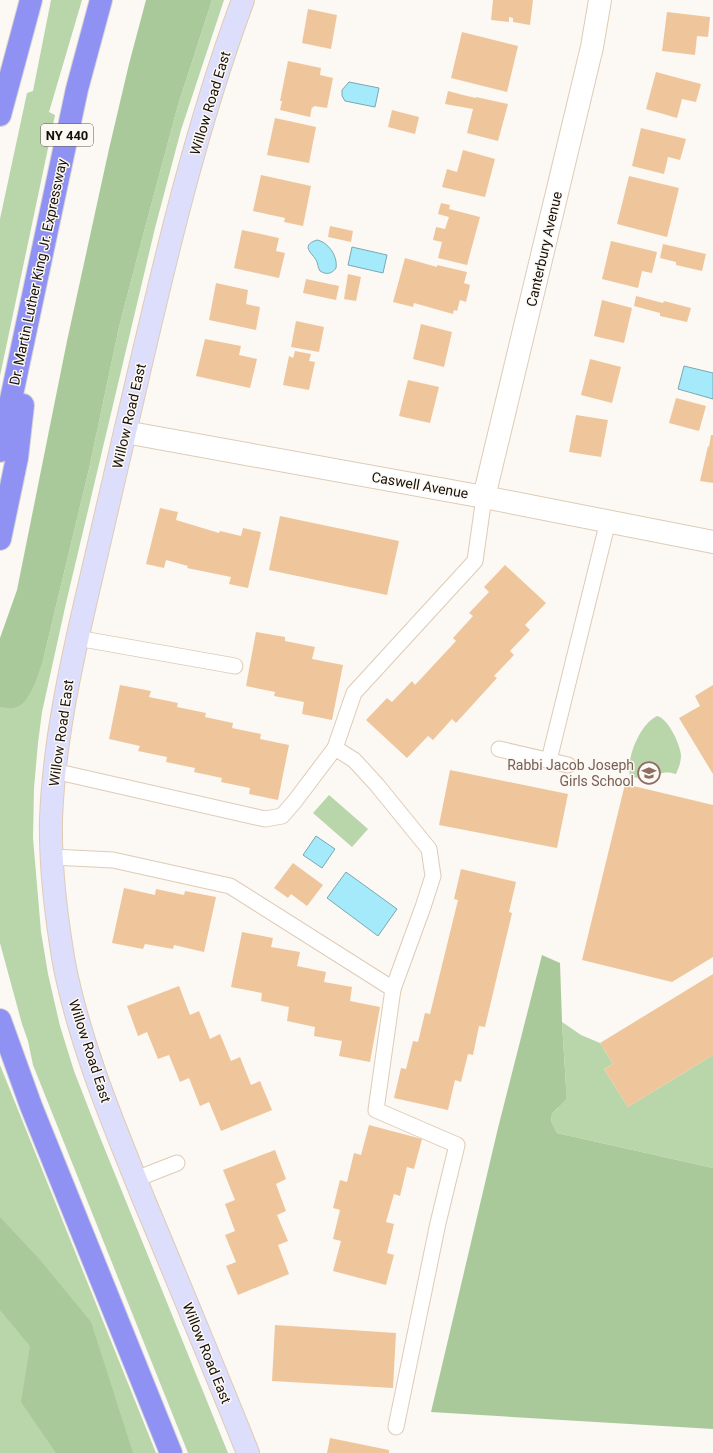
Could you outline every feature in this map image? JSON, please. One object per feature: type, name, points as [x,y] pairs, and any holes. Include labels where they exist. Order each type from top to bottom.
[{"type":"highway","points":[[0,115],[31,0]]},
{"type":"highway","name":"Dr. Martin Luther King Jr. Expressway","points":[[0,452],[77,89],[101,0]]},
{"type":"highway","points":[[0,539],[17,458],[39,271]]},
{"type":"highway","points":[[0,1020],[31,1106],[171,1453]]},
{"type":"main road","name":"Willow Road East","points":[[243,0],[197,140],[162,276],[77,638],[60,720],[54,771],[51,821],[52,857],[59,928],[63,957],[79,1025],[107,1107],[248,1453]]},
{"type":"street","name":"Canterbury Avenue","points":[[484,496],[592,48],[600,0]]},
{"type":"street","name":"Caswell Avenue","points":[[126,432],[484,496],[713,542]]},
{"type":"lane","points":[[54,771],[265,819],[282,816],[335,748],[354,693],[476,561],[484,496]]},
{"type":"lane","points":[[549,760],[608,521]]},
{"type":"lane","points":[[77,638],[235,666]]},
{"type":"lane","points":[[335,748],[354,760],[429,849],[433,876],[393,989],[376,1110],[457,1145],[438,1223],[396,1427]]},
{"type":"lane","points":[[499,749],[568,765]]},
{"type":"lane","points":[[52,857],[112,860],[230,886],[393,989]]},
{"type":"lane","points":[[136,1179],[177,1163]]},
{"type":"green space","points":[[51,0],[82,0],[49,112],[55,115],[0,376],[0,219],[27,93],[33,91]]},
{"type":"green space","points":[[146,0],[212,0],[178,105],[119,327],[89,469],[44,656],[37,679],[25,701],[19,706],[13,708],[0,707],[0,638],[17,590],[67,341],[109,149]]},
{"type":"green space","points":[[212,0],[224,0],[181,130],[155,228],[66,603],[42,712],[34,788],[33,838],[41,932],[48,974],[60,1026],[74,1071],[228,1453],[188,1453],[33,1065],[28,1041],[0,943],[0,706],[1,707],[44,656],[89,469],[119,327],[178,105]]},
{"type":"green space","points":[[657,716],[665,721],[669,726],[680,750],[680,764],[676,774],[666,772],[657,775],[652,780],[632,777],[630,776],[629,769],[632,751],[645,726]]},
{"type":"green space","points":[[329,795],[368,829],[352,847],[313,813]]},
{"type":"green space","points":[[542,955],[560,963],[566,1099],[552,1114],[551,1121],[557,1133],[713,1168],[713,1429],[431,1412],[498,1128]]},
{"type":"green space","points":[[562,1022],[581,1035],[600,1043],[613,1064],[604,1069],[628,1107],[713,1055],[713,1168],[557,1133],[551,1121],[552,1114],[558,1108],[566,1087]]},
{"type":"green space","points":[[0,1065],[156,1453],[0,1453]]},
{"type":"green space","points":[[0,1217],[40,1260],[91,1322],[133,1453],[56,1453],[21,1402],[30,1346],[0,1310]]},
{"type":"water","points":[[349,82],[379,88],[375,107],[345,101],[342,96],[342,90]]},
{"type":"water","points":[[317,240],[325,244],[334,254],[336,268],[331,273],[324,273],[320,271],[316,259],[309,251],[308,248],[311,242]]},
{"type":"water","points":[[352,247],[387,255],[383,273],[348,265]]},
{"type":"water","points":[[684,366],[713,373],[713,399],[678,389]]},
{"type":"water","points":[[316,836],[335,849],[322,868],[303,855]]},
{"type":"water","points":[[346,872],[397,909],[378,936],[327,898]]},
{"type":"building","points":[[493,0],[533,0],[530,25],[513,22],[513,18],[509,17],[509,22],[491,20]]},
{"type":"building","points":[[308,9],[337,15],[331,49],[302,43]]},
{"type":"building","points":[[667,12],[710,17],[708,37],[697,36],[695,55],[662,51]]},
{"type":"building","points":[[462,32],[518,46],[507,92],[451,78]]},
{"type":"building","points":[[288,61],[321,68],[320,75],[333,78],[327,108],[312,107],[310,117],[280,110],[282,101],[280,101]]},
{"type":"building","points":[[656,72],[701,84],[696,102],[682,99],[677,118],[646,109]]},
{"type":"building","points":[[448,91],[508,104],[498,141],[467,133],[473,109],[445,104]]},
{"type":"building","points":[[392,110],[419,117],[415,134],[388,127]]},
{"type":"building","points":[[275,118],[316,127],[309,163],[267,155]]},
{"type":"building","points":[[641,128],[686,139],[680,160],[668,157],[664,174],[632,166]]},
{"type":"building","points":[[463,150],[495,159],[485,197],[442,187],[447,169],[457,172]]},
{"type":"building","points":[[261,175],[311,186],[303,226],[284,222],[285,218],[253,211]]},
{"type":"building","points":[[629,176],[679,188],[667,237],[617,224]]},
{"type":"building","points":[[441,203],[450,205],[449,209],[480,217],[467,265],[438,258],[442,242],[433,240],[436,227],[445,229],[449,217],[438,214]]},
{"type":"building","points":[[330,226],[353,231],[351,242],[328,237]]},
{"type":"building","points":[[242,230],[279,238],[276,251],[285,253],[279,278],[234,268]]},
{"type":"building","points":[[611,241],[657,252],[652,273],[642,271],[638,288],[602,279]]},
{"type":"building","points":[[663,244],[706,254],[702,271],[676,265],[676,262],[660,258]]},
{"type":"building","points":[[405,258],[437,267],[437,265],[467,272],[464,283],[470,285],[466,302],[460,300],[457,311],[454,310],[453,314],[414,303],[413,307],[393,302]]},
{"type":"building","points":[[348,274],[361,277],[356,301],[344,299]]},
{"type":"building","points":[[306,279],[339,286],[336,300],[303,293]]},
{"type":"building","points":[[216,283],[248,290],[246,304],[260,307],[256,330],[209,320]]},
{"type":"building","points":[[636,296],[691,308],[687,322],[660,316],[660,313],[634,306]]},
{"type":"building","points":[[602,300],[632,308],[624,343],[594,336]]},
{"type":"building","points":[[296,321],[324,327],[319,352],[291,347]]},
{"type":"building","points":[[421,324],[452,332],[444,367],[413,359]]},
{"type":"building","points":[[205,339],[241,346],[239,355],[257,359],[250,388],[196,376]]},
{"type":"building","points":[[295,351],[311,354],[309,361],[315,362],[309,390],[283,385],[289,356],[293,358]]},
{"type":"building","points":[[590,359],[621,367],[612,403],[581,395]]},
{"type":"building","points":[[408,380],[439,387],[430,423],[399,416]]},
{"type":"building","points":[[676,398],[706,406],[699,431],[669,423]]},
{"type":"building","points":[[576,415],[608,420],[601,457],[569,452]]},
{"type":"building","points":[[711,435],[713,435],[713,483],[700,481]]},
{"type":"building","points":[[160,508],[178,512],[176,520],[219,533],[220,531],[241,536],[243,528],[261,532],[248,588],[229,584],[231,577],[187,568],[188,566],[166,560],[164,568],[146,564]]},
{"type":"building","points":[[280,516],[399,541],[387,595],[269,570]]},
{"type":"building","points":[[505,565],[546,603],[525,625],[530,630],[510,651],[514,655],[494,676],[497,678],[456,723],[452,719],[433,740],[428,736],[407,758],[366,720],[387,698],[392,702],[412,681],[415,685],[456,641],[453,638],[473,616],[469,613],[489,592],[484,587]]},
{"type":"building","points":[[256,632],[285,637],[285,641],[315,647],[312,659],[343,665],[332,720],[302,714],[304,702],[274,696],[275,692],[246,686]]},
{"type":"building","points":[[120,685],[151,691],[149,697],[178,703],[177,707],[206,713],[205,717],[233,723],[232,728],[261,734],[260,739],[289,745],[278,800],[249,794],[250,788],[221,782],[222,778],[194,772],[195,768],[166,762],[167,757],[138,751],[140,746],[109,739]]},
{"type":"building","points":[[713,685],[713,774],[679,718],[700,706],[695,696]]},
{"type":"building","points":[[450,770],[568,794],[557,848],[439,825]]},
{"type":"building","points":[[625,784],[713,805],[713,957],[672,982],[582,960]]},
{"type":"building","points":[[293,863],[323,885],[307,906],[291,894],[288,898],[274,888]]},
{"type":"building","points":[[461,869],[516,882],[509,912],[512,913],[485,1027],[479,1026],[473,1055],[468,1054],[461,1082],[455,1080],[448,1110],[394,1098],[401,1068],[406,1069],[413,1041],[418,1042],[425,1013],[430,1014],[458,900],[454,899]]},
{"type":"building","points":[[124,888],[155,895],[156,889],[184,895],[185,891],[216,897],[204,952],[174,945],[173,949],[145,944],[143,949],[112,943]]},
{"type":"building","points":[[242,932],[273,938],[271,947],[300,952],[297,966],[326,972],[324,982],[352,987],[350,1001],[380,1007],[370,1062],[339,1056],[342,1041],[314,1036],[315,1027],[287,1021],[289,1007],[261,1001],[262,993],[231,987]]},
{"type":"building","points":[[713,974],[713,1055],[628,1107],[604,1069],[613,1064],[600,1043]]},
{"type":"building","points":[[179,986],[190,1015],[199,1011],[210,1039],[220,1034],[231,1061],[240,1057],[251,1085],[260,1081],[272,1110],[221,1131],[209,1102],[200,1106],[189,1078],[180,1082],[169,1055],[158,1059],[147,1032],[138,1036],[127,1006]]},
{"type":"building","points":[[369,1125],[422,1139],[414,1169],[407,1167],[400,1196],[394,1194],[386,1222],[394,1224],[387,1253],[394,1255],[386,1285],[333,1271],[341,1241],[333,1239],[340,1210],[333,1208],[340,1180],[347,1182],[354,1153],[361,1155]]},
{"type":"building","points":[[275,1150],[286,1179],[276,1184],[286,1211],[277,1215],[288,1241],[278,1245],[289,1274],[238,1295],[226,1266],[236,1262],[225,1235],[235,1231],[225,1204],[235,1200],[223,1170]]},
{"type":"building","points":[[275,1325],[396,1333],[393,1388],[272,1381]]},
{"type":"building","points":[[330,1438],[389,1450],[389,1453],[327,1453]]},
{"type":"place","name":"Rabbi Jacob Joseph Girls School","points":[[649,773]]}]
